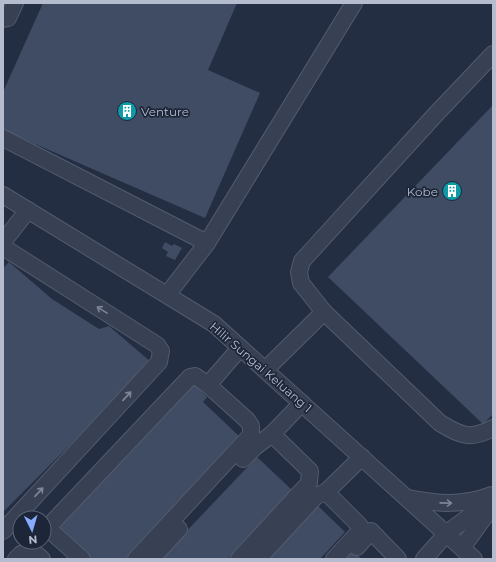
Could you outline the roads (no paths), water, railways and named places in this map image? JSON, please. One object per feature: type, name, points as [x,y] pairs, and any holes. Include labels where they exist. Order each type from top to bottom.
[{"type":"street","points":[[3,19],[8,18],[15,3]]},
{"type":"street","points":[[167,295],[207,243],[354,3]]},
{"type":"street","points":[[493,54],[436,114],[302,261],[299,272],[301,283],[324,312],[440,423],[455,432],[468,436],[482,434],[493,428]]},
{"type":"street","points":[[3,138],[207,243]]},
{"type":"street","name":"Hilir Sungai Keluang 1","points":[[3,195],[214,324],[474,559]]},
{"type":"street","points":[[3,242],[28,210]]},
{"type":"street","points":[[3,247],[157,345],[161,351],[159,362],[3,531]]},
{"type":"street","points":[[265,370],[324,312]]},
{"type":"street","points":[[208,385],[240,348]]},
{"type":"street","points":[[82,559],[52,532],[52,523],[190,377],[195,376],[208,385],[247,420],[251,426],[251,435],[136,559]]},
{"type":"street","points":[[151,559],[255,447],[272,434],[302,403]]},
{"type":"street","points":[[239,559],[309,483],[310,471],[272,434]]},
{"type":"street","points":[[258,559],[316,496],[326,492],[362,457]]},
{"type":"street","points":[[326,492],[360,526],[359,532],[334,559]]},
{"type":"street","points":[[408,498],[432,503],[456,503],[481,499],[493,495]]},
{"type":"street","points":[[424,559],[447,534],[493,499]]},
{"type":"street","points":[[462,548],[493,505]]},
{"type":"street","points":[[345,559],[371,531],[398,559]]},
{"type":"street","points":[[16,559],[21,554],[28,551],[35,553],[42,559]]},
{"type":"place","name":"Venture","points":[[127,111]]},
{"type":"place","name":"Kobe","points":[[452,191]]}]
